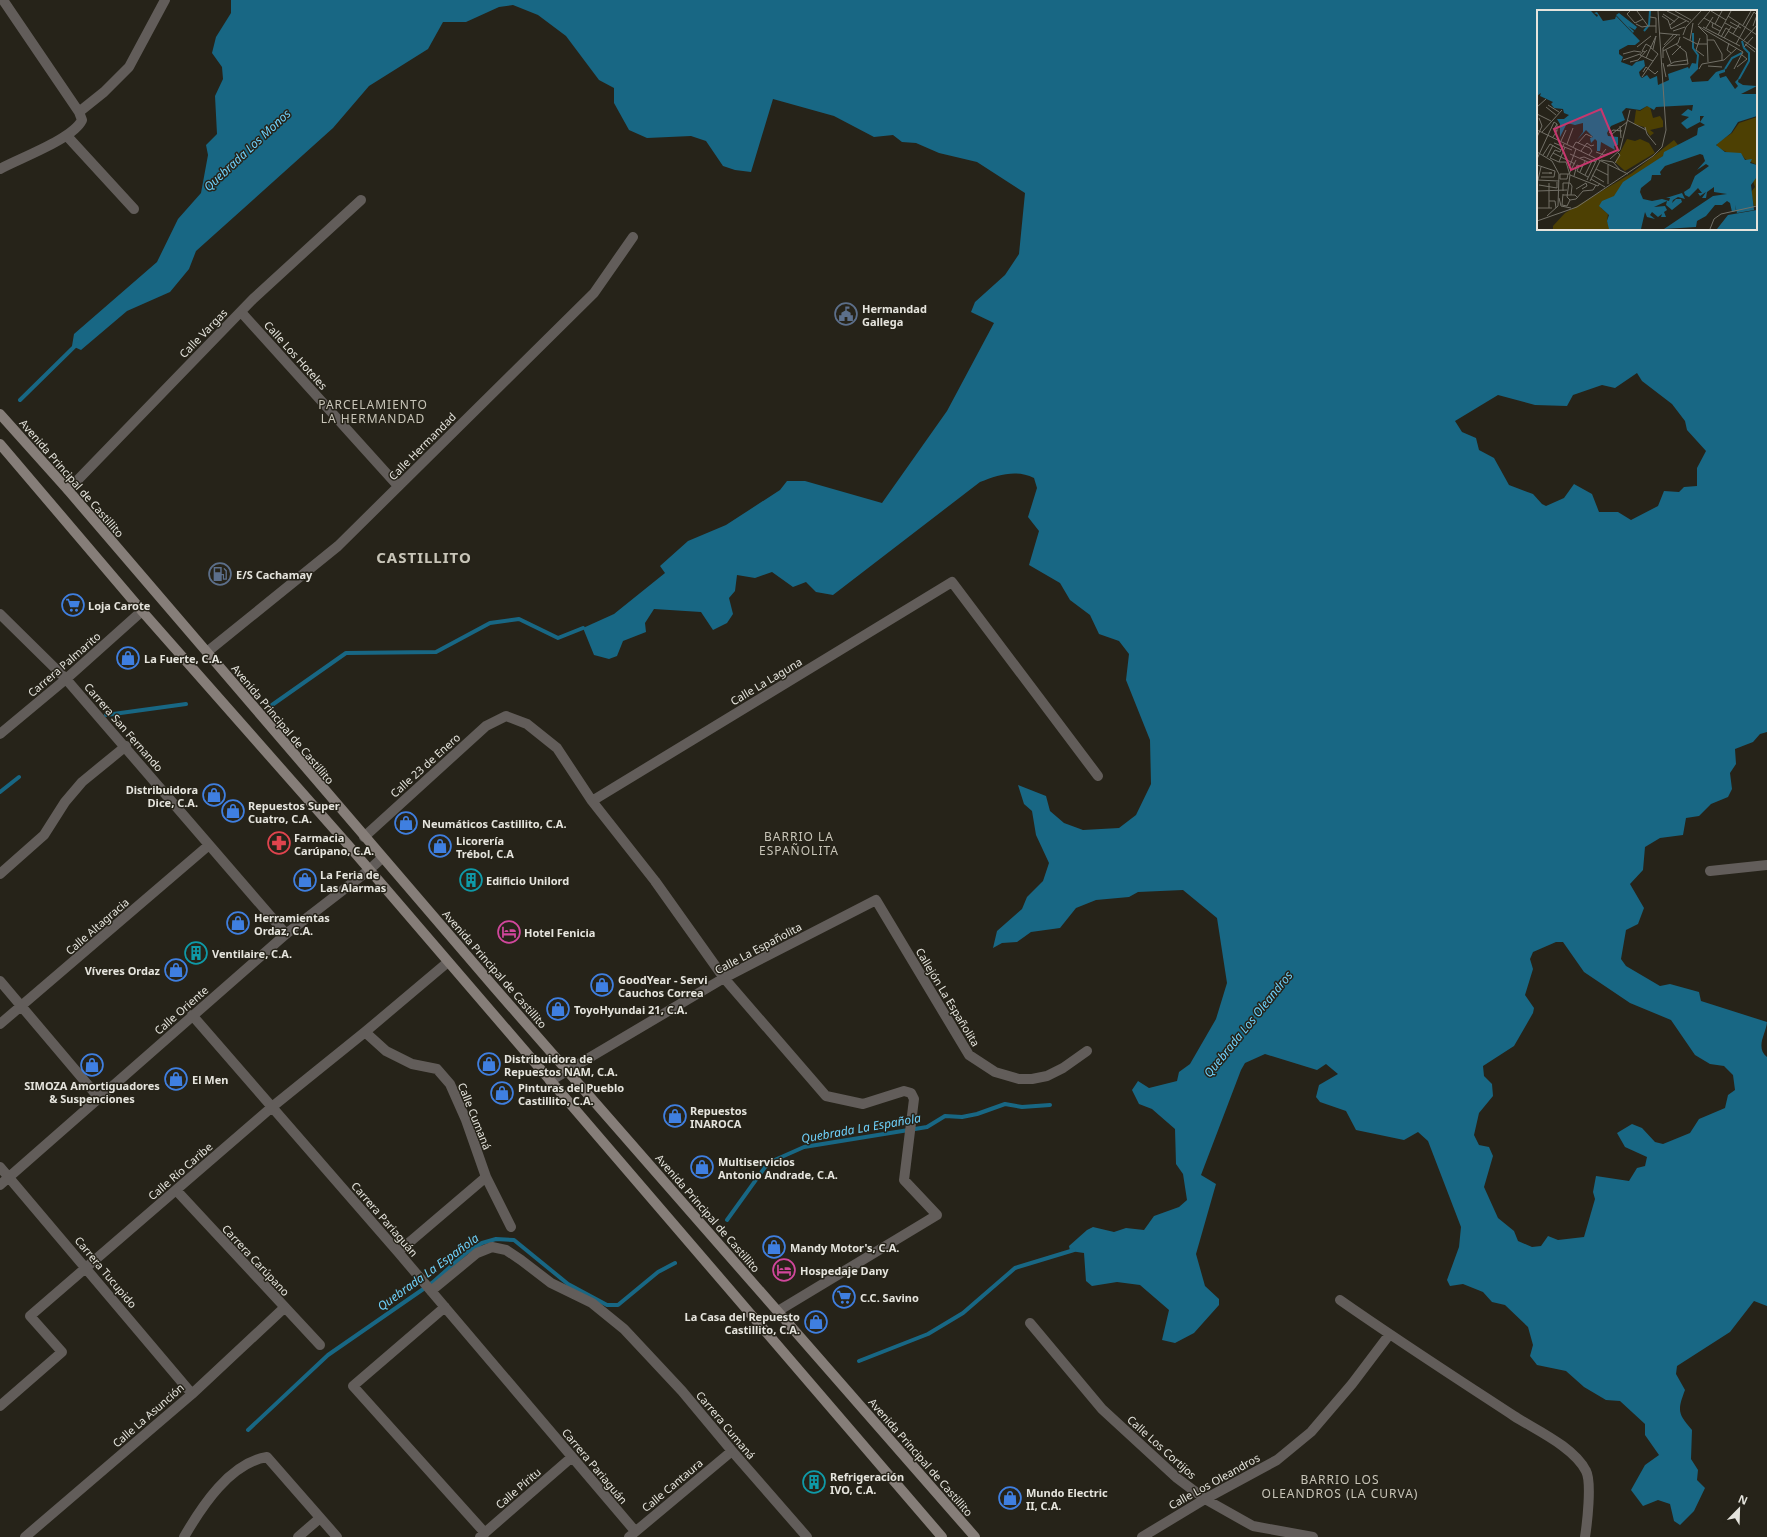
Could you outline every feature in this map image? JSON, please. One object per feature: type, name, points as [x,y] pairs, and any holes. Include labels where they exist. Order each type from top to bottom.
[{"type":"main road","name":"Avenida Principal de Castillito","points":[[0,414],[68,490],[382,858],[975,1537]]},
{"type":"main road","points":[[0,444],[142,611],[369,870],[942,1537]]},
{"type":"street","points":[[0,169],[67,136],[81,123],[82,120],[79,112],[3,0]]},
{"type":"street","points":[[79,112],[104,92],[129,67],[165,0]]},
{"type":"street","points":[[67,136],[134,209]]},
{"type":"street","name":"Calle Vargas","points":[[68,490],[252,299],[361,200]]},
{"type":"street","name":"Calle Hermandad","points":[[207,652],[338,546],[594,293],[633,237]]},
{"type":"street","name":"Calle Los Hoteles","points":[[241,312],[398,486]]},
{"type":"street","name":"Calle La Laguna","points":[[592,801],[952,582],[1098,776]]},
{"type":"street","name":"Carrera Palmarito","points":[[0,734],[66,679],[142,611]]},
{"type":"street","name":"Carrera San Fernando","points":[[0,614],[66,679],[126,746],[286,934]]},
{"type":"street","name":"Calle 23 de Enero","points":[[364,837],[486,726],[506,716],[527,724],[557,748],[592,801]]},
{"type":"street","points":[[0,874],[44,835],[65,802],[82,782],[126,746]]},
{"type":"street","points":[[592,801],[656,881],[724,978],[826,1096],[862,1104],[904,1091],[911,1093],[914,1099],[904,1180],[937,1214],[778,1311]]},
{"type":"street","name":"Calle Altagracia","points":[[0,1024],[23,1006],[209,845]]},
{"type":"street","name":"Calle Oriente","points":[[0,1185],[286,934],[369,870],[382,858]]},
{"type":"street","points":[[1710,871],[1767,865]]},
{"type":"street","name":"Calle La Españolita","points":[[550,1081],[724,978],[876,900]]},
{"type":"street","name":"Callejón La Españolita","points":[[876,900],[968,1055],[995,1072],[1019,1079],[1032,1079],[1047,1076],[1063,1068],[1087,1051]]},
{"type":"street","name":"Calle Río Caribe","points":[[0,1406],[62,1352],[30,1316],[272,1107],[365,1032],[448,962]]},
{"type":"street","points":[[0,981],[23,1006],[99,1098]]},
{"type":"street","name":"Carrera Pariaguán","points":[[192,1015],[445,1307],[572,1457],[632,1534]]},
{"type":"street","name":"Calle Cumaná","points":[[365,1032],[386,1051],[412,1064],[437,1069],[450,1084],[466,1120],[486,1177],[511,1227]]},
{"type":"street","name":"Carrera Tucupido","points":[[0,1167],[192,1394]]},
{"type":"street","points":[[398,1252],[486,1177]]},
{"type":"street","name":"Carrera Carúpano","points":[[176,1190],[320,1345]]},
{"type":"street","name":"Carrera Cumaná","points":[[431,1291],[477,1253],[492,1247],[506,1250],[551,1283],[592,1303],[624,1329],[682,1391],[732,1451],[808,1537]]},
{"type":"street","points":[[1340,1300],[1389,1335],[1446,1370],[1569,1451],[1587,1472],[1589,1484],[1585,1537]]},
{"type":"street","points":[[445,1307],[353,1386],[483,1535]]},
{"type":"street","name":"Calle La Asunción","points":[[25,1537],[192,1394],[284,1308]]},
{"type":"street","name":"Calle Los Cortijos","points":[[1030,1323],[1102,1409],[1177,1478],[1205,1499],[1253,1526],[1312,1537]]},
{"type":"street","name":"Calle Los Oleandros","points":[[1142,1537],[1205,1499],[1277,1460],[1311,1432],[1352,1384],[1389,1335]]},
{"type":"street","name":"Calle Cantaura","points":[[632,1534],[732,1451]]},
{"type":"street","points":[[184,1537],[199,1511],[228,1478],[255,1459],[268,1457],[337,1537]]},
{"type":"street","name":"Calle Píritu","points":[[483,1535],[572,1457]]},
{"type":"street","points":[[298,1537],[320,1518]]},
{"type":"water","points":[[231,0],[1767,0],[1767,732],[1760,734],[1753,742],[1735,749],[1736,764],[1730,773],[1732,789],[1728,797],[1711,804],[1699,816],[1686,818],[1683,835],[1660,838],[1645,847],[1643,870],[1630,884],[1644,908],[1638,924],[1626,930],[1621,959],[1626,966],[1660,986],[1670,984],[1699,992],[1701,1001],[1767,1022],[1761,1045],[1767,1057],[1767,1306],[1754,1301],[1730,1332],[1677,1366],[1676,1374],[1685,1390],[1680,1412],[1692,1430],[1691,1459],[1698,1470],[1697,1480],[1705,1488],[1694,1511],[1680,1525],[1674,1521],[1670,1504],[1658,1500],[1643,1506],[1631,1490],[1645,1465],[1659,1455],[1645,1435],[1645,1424],[1620,1401],[1606,1400],[1584,1387],[1566,1371],[1537,1365],[1530,1356],[1533,1345],[1528,1327],[1505,1305],[1492,1302],[1483,1292],[1463,1284],[1450,1286],[1447,1280],[1459,1247],[1461,1227],[1428,1141],[1418,1132],[1404,1140],[1356,1130],[1346,1111],[1320,1102],[1316,1097],[1319,1085],[1338,1074],[1326,1064],[1317,1070],[1265,1054],[1245,1063],[1241,1070],[1201,1175],[1216,1184],[1196,1254],[1205,1286],[1219,1299],[1219,1305],[1194,1333],[1175,1343],[1162,1340],[1169,1310],[1140,1285],[1117,1282],[1092,1286],[1086,1281],[1084,1253],[1070,1251],[1069,1246],[1087,1230],[1093,1227],[1114,1232],[1126,1228],[1144,1230],[1154,1216],[1179,1207],[1187,1200],[1183,1174],[1176,1164],[1175,1129],[1152,1109],[1139,1104],[1132,1090],[1138,1081],[1149,1088],[1177,1081],[1179,1072],[1190,1064],[1216,1019],[1227,983],[1217,918],[1183,890],[1138,892],[1129,897],[1096,900],[1076,908],[1060,928],[1031,932],[1017,942],[1002,943],[993,948],[997,931],[1022,909],[1027,897],[1043,881],[1049,863],[1036,835],[1032,811],[1024,804],[1018,785],[1046,796],[1050,811],[1064,823],[1083,830],[1119,828],[1136,815],[1151,784],[1150,740],[1126,680],[1129,654],[1119,641],[1099,634],[1090,615],[1070,600],[1060,583],[1029,565],[1039,531],[1028,517],[1037,488],[1034,478],[1027,475],[1014,473],[1000,475],[980,482],[833,595],[816,592],[806,582],[793,587],[772,572],[755,578],[737,575],[735,591],[729,598],[733,614],[727,623],[713,630],[701,612],[654,609],[645,623],[646,632],[623,641],[617,656],[609,659],[594,655],[583,628],[614,614],[665,573],[660,566],[688,541],[726,525],[780,490],[787,481],[805,481],[882,503],[947,411],[994,323],[971,312],[975,302],[1005,275],[1019,254],[1025,193],[977,162],[939,153],[916,143],[902,142],[893,135],[874,137],[834,116],[773,99],[751,172],[735,170],[723,166],[706,141],[691,136],[647,138],[629,130],[614,103],[614,88],[599,80],[566,36],[538,15],[513,5],[499,7],[466,22],[443,22],[428,49],[369,86],[333,128],[196,251],[189,269],[170,292],[127,311],[81,350],[72,346],[74,334],[157,262],[178,219],[201,193],[208,155],[206,145],[217,134],[215,96],[223,79],[222,67],[212,53],[216,37],[231,13]],"holes":[[[1637,373],[1642,381],[1672,404],[1685,421],[1687,430],[1706,451],[1697,468],[1697,486],[1684,487],[1679,492],[1664,491],[1658,506],[1631,520],[1618,512],[1599,512],[1592,494],[1574,484],[1564,498],[1546,506],[1542,504],[1533,494],[1509,485],[1494,458],[1479,450],[1476,438],[1462,432],[1455,421],[1498,395],[1535,405],[1567,406],[1573,395],[1602,385],[1615,388]],[[1556,942],[1563,942],[1584,972],[1630,1003],[1671,1020],[1695,1055],[1710,1064],[1724,1066],[1733,1075],[1735,1090],[1728,1095],[1725,1108],[1699,1119],[1690,1133],[1663,1144],[1655,1142],[1642,1128],[1632,1124],[1617,1133],[1625,1147],[1647,1157],[1645,1166],[1637,1168],[1629,1181],[1596,1176],[1593,1192],[1595,1199],[1584,1237],[1558,1240],[1548,1236],[1541,1246],[1532,1247],[1518,1241],[1514,1231],[1498,1218],[1484,1187],[1493,1156],[1489,1147],[1479,1145],[1474,1135],[1479,1113],[1493,1096],[1492,1084],[1484,1076],[1483,1066],[1514,1046],[1533,1013],[1534,1008],[1525,995],[1533,969],[1530,959],[1533,952]]]},
{"type":"waterway","name":"Quebrada Los Monos","points":[[20,400],[77,344]]},
{"type":"waterway","points":[[272,705],[346,653],[436,652],[490,623],[519,619],[558,638],[583,628]]},
{"type":"waterway","points":[[106,715],[186,704]]},
{"type":"waterway","points":[[0,792],[19,777]]},
{"type":"waterway","name":"Quebrada La Española","points":[[727,1220],[768,1163],[804,1147],[927,1127],[945,1116],[962,1117],[977,1114],[1005,1104],[1022,1107],[1050,1105]]},
{"type":"waterway","name":"Quebrada La Española","points":[[248,1430],[328,1355],[432,1283],[466,1253],[482,1243],[496,1239],[514,1240],[568,1284],[607,1305],[618,1305],[658,1272],[675,1263]]},
{"type":"waterway","name":"Quebrada Los Oleandros","points":[[859,1361],[928,1334],[963,1313],[1015,1268],[1074,1250]]},
{"type":"place","name":"Hermandad Gallega","points":[[846,314]]},
{"type":"place","name":"E/S Cachamay","points":[[220,574]]},
{"type":"place","name":"Loja Carote","points":[[73,605]]},
{"type":"place","name":"La Fuerte, C.A.","points":[[128,658]]},
{"type":"place","name":"Distribuidora Dice, C.A.","points":[[214,795]]},
{"type":"place","name":"Repuestos Super Cuatro, C.A.","points":[[233,811]]},
{"type":"place","name":"Neumáticos Castillito, C.A.","points":[[406,823]]},
{"type":"place","name":"Farmacia Carúpano, C.A.","points":[[279,843]]},
{"type":"place","name":"Licorería Trébol, C.A","points":[[440,846]]},
{"type":"place","name":"La Feria de Las Alarmas","points":[[305,880]]},
{"type":"place","name":"Edificio Unilord","points":[[471,880]]},
{"type":"place","name":"Herramientas Ordaz, C.A.","points":[[238,923]]},
{"type":"place","name":"Hotel Fenicia","points":[[509,932]]},
{"type":"place","name":"Ventilaire, C.A.","points":[[196,953]]},
{"type":"place","name":"Víveres Ordaz","points":[[176,970]]},
{"type":"place","name":"GoodYear - Servi Cauchos Correa","points":[[602,985]]},
{"type":"place","name":"ToyoHyundai 21, C.A.","points":[[558,1009]]},
{"type":"place","name":"Distribuidora de Repuestos NAM, C.A.","points":[[489,1064]]},
{"type":"place","name":"SIMOZA Amortiguadores & Suspenciones","points":[[92,1065]]},
{"type":"place","name":"El Men","points":[[176,1079]]},
{"type":"place","name":"Pinturas del Pueblo Castillito, C.A.","points":[[502,1093]]},
{"type":"place","name":"Repuestos INAROCA","points":[[675,1116]]},
{"type":"place","name":"Multiservicios Antonio Andrade, C.A.","points":[[702,1167]]},
{"type":"place","name":"Mandy Motor's, C.A.","points":[[774,1247]]},
{"type":"place","name":"Hospedaje Dany","points":[[784,1270]]},
{"type":"place","name":"C.C. Savino","points":[[844,1297]]},
{"type":"place","name":"La Casa del Repuesto Castillito, C.A.","points":[[816,1322]]},
{"type":"place","name":"Refrigeración IVO, C.A.","points":[[814,1482]]},
{"type":"place","name":"Mundo Electric II, C.A.","points":[[1010,1498]]},
{"type":"district","name":"PARCELAMIENTO LA HERMANDAD","points":[[373,411]]},
{"type":"district","name":"CASTILLITO","points":[[424,557]]},
{"type":"district","name":"BARRIO LA ESPAÑOLITA","points":[[799,843]]},
{"type":"district","name":"BARRIO LOS OLEANDROS (LA CURVA)","points":[[1340,1486]]}]
